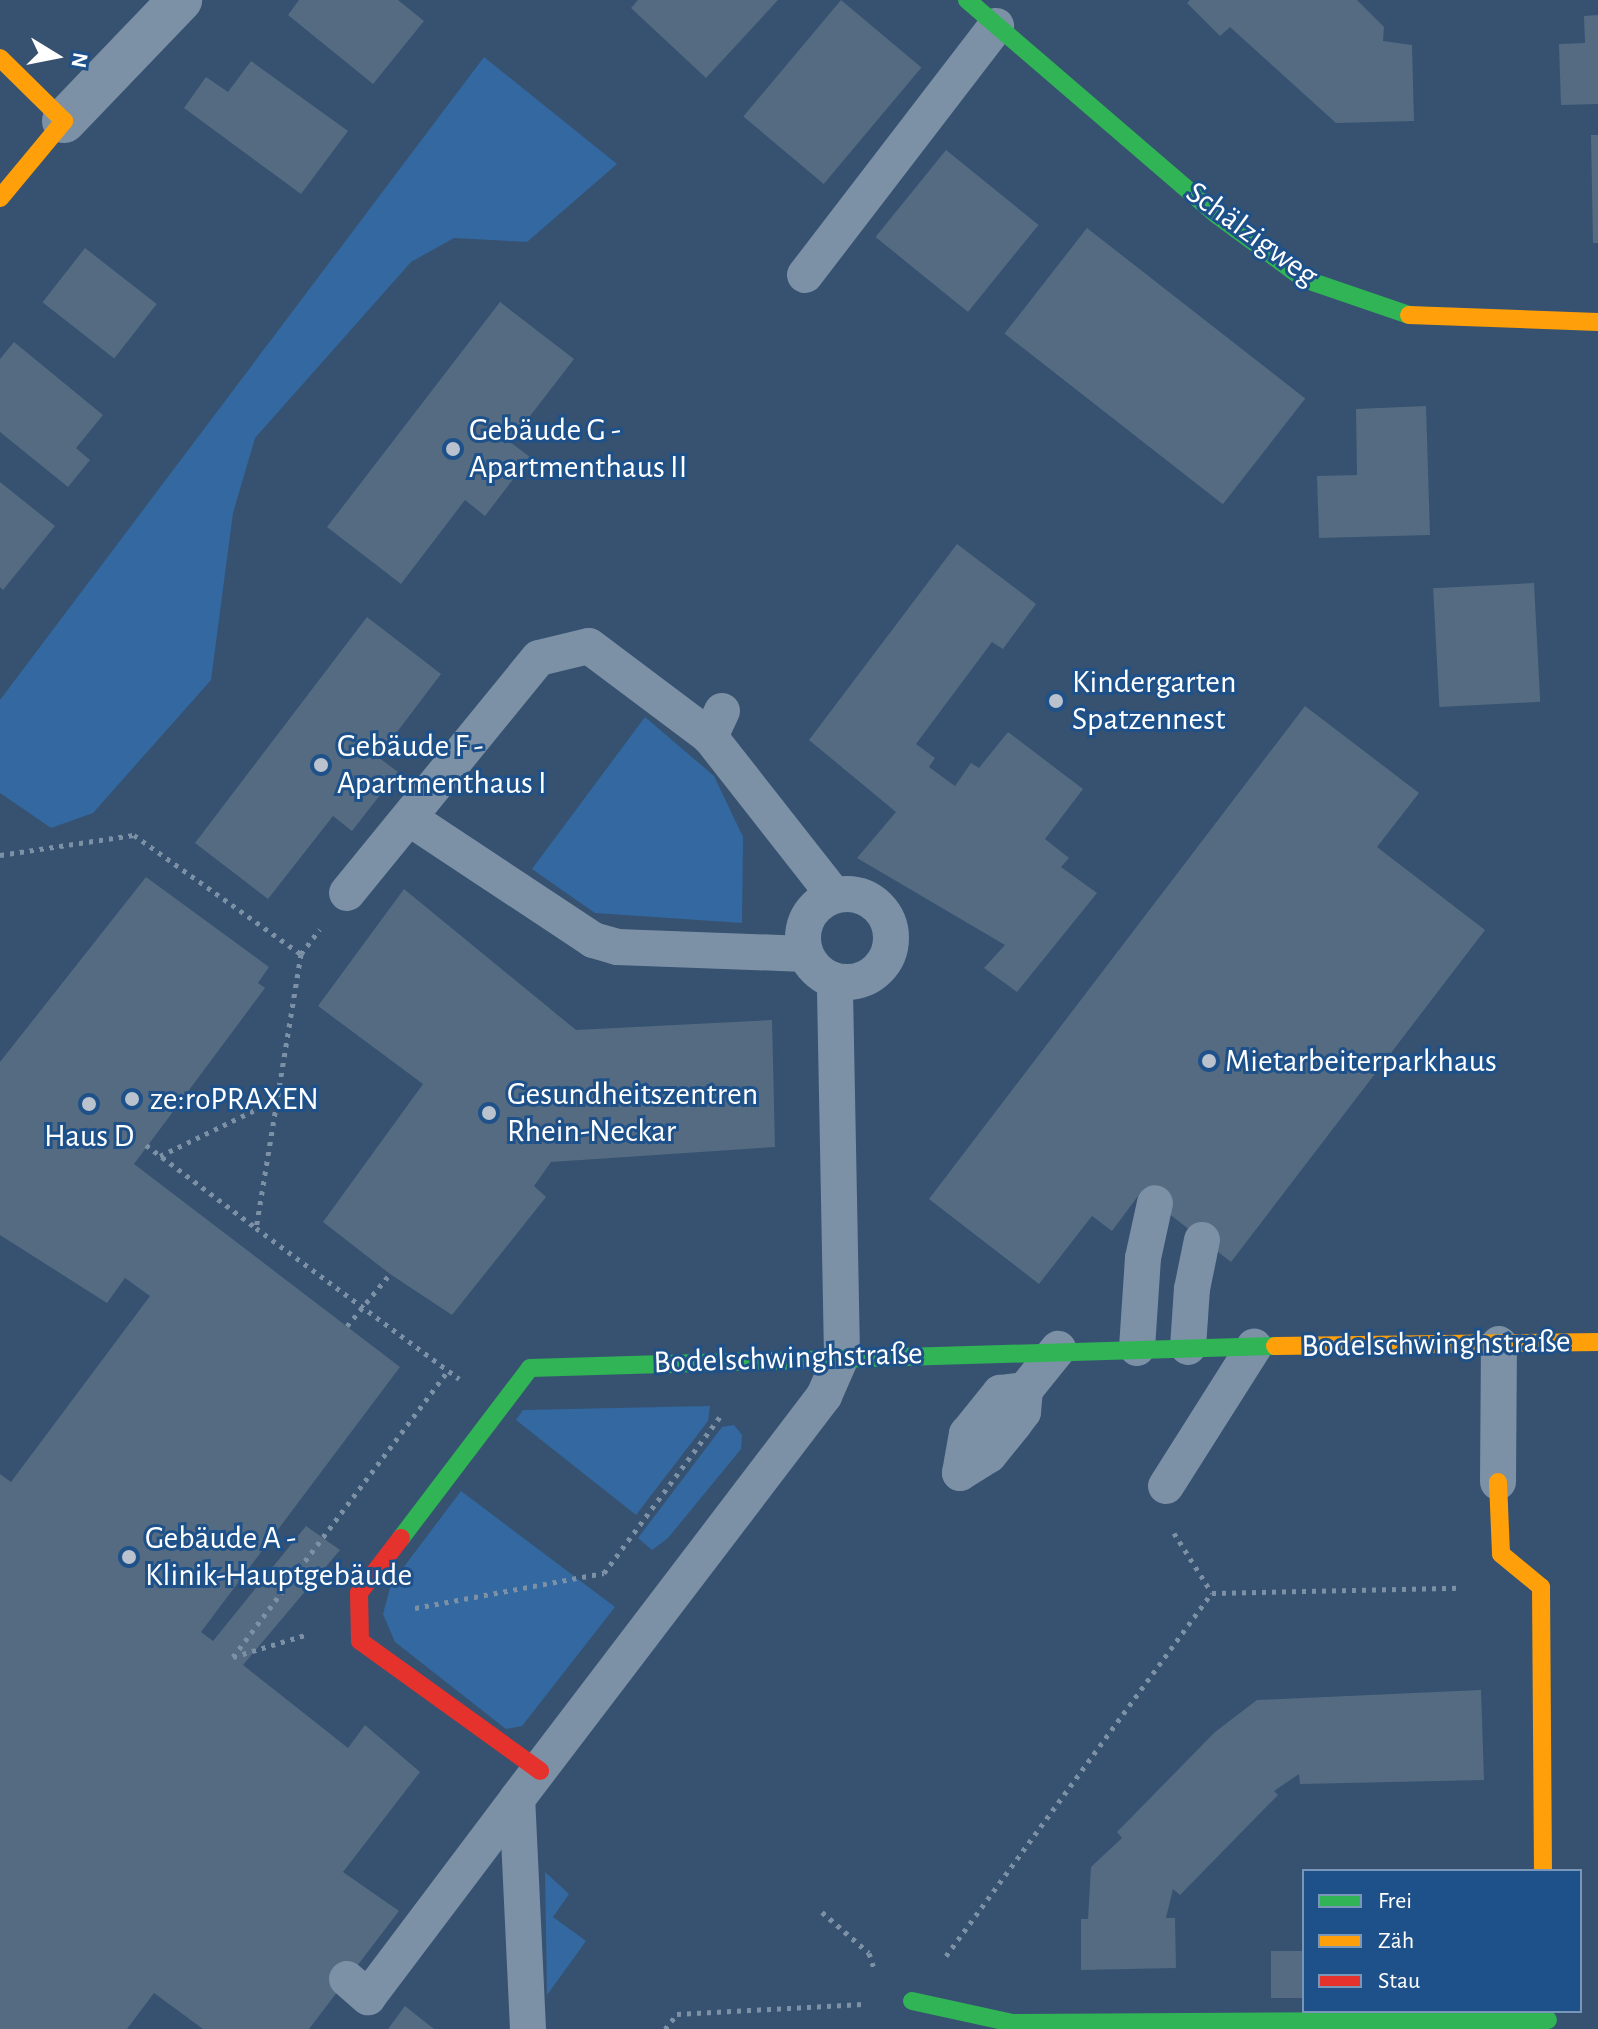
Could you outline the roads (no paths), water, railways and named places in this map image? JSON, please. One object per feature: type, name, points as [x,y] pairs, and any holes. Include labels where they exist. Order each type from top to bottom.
[{"type":"street","points":[[0,198],[64,121],[180,0]]},
{"type":"street","name":"Schälzigweg","points":[[967,0],[1217,215],[1304,279],[1406,315],[1598,322]]},
{"type":"street","points":[[0,58],[64,121]]},
{"type":"street","name":"Bodelschwinghstraße","points":[[540,1771],[360,1641],[356,1619],[359,1593],[530,1368],[1058,1349],[1598,1342]]},
{"type":"street","points":[[1498,1482],[1501,1554],[1541,1587],[1543,1869]]},
{"type":"street","points":[[912,2001],[1013,2023],[1548,2020]]},
{"type":"lane","points":[[805,275],[996,26]]},
{"type":"lane","points":[[347,893],[539,658],[597,635],[716,724],[834,895]]},
{"type":"lane","points":[[409,818],[593,940],[617,947],[805,954]]},
{"type":"lane","points":[[849,893],[876,904],[891,930],[891,944],[877,971],[850,983],[835,981],[811,966],[805,954],[804,925],[810,912],[834,895],[849,893]]},
{"type":"lane","points":[[347,1979],[368,1997],[824,1396],[842,1355],[835,981]]},
{"type":"lane","points":[[1137,1348],[1143,1258],[1155,1203]]},
{"type":"lane","points":[[1188,1347],[1192,1289],[1202,1240]]},
{"type":"lane","points":[[1498,1482],[1499,1344]]},
{"type":"lane","points":[[1166,1486],[1254,1347]]},
{"type":"lane","points":[[1025,1390],[1058,1349]]},
{"type":"lane","points":[[517,1799],[528,2029]]},
{"type":"place","name":"Gebäude G - Apartmenthaus II","points":[[453,449]]},
{"type":"place","name":"Kindergarten Spatzennest","points":[[1056,701]]},
{"type":"place","name":"Gebäude F - Apartmenthaus I","points":[[321,765]]},
{"type":"place","name":"Mietarbeiterparkhaus","points":[[1209,1061]]},
{"type":"place","name":"ze:roPRAXEN","points":[[132,1099]]},
{"type":"place","name":"Haus D","points":[[89,1104]]},
{"type":"place","name":"Gesundheitszentren Rhein-Neckar","points":[[489,1113]]},
{"type":"place","name":"Gebäude A - Klinik-Hauptgebäude","points":[[129,1557]]}]
